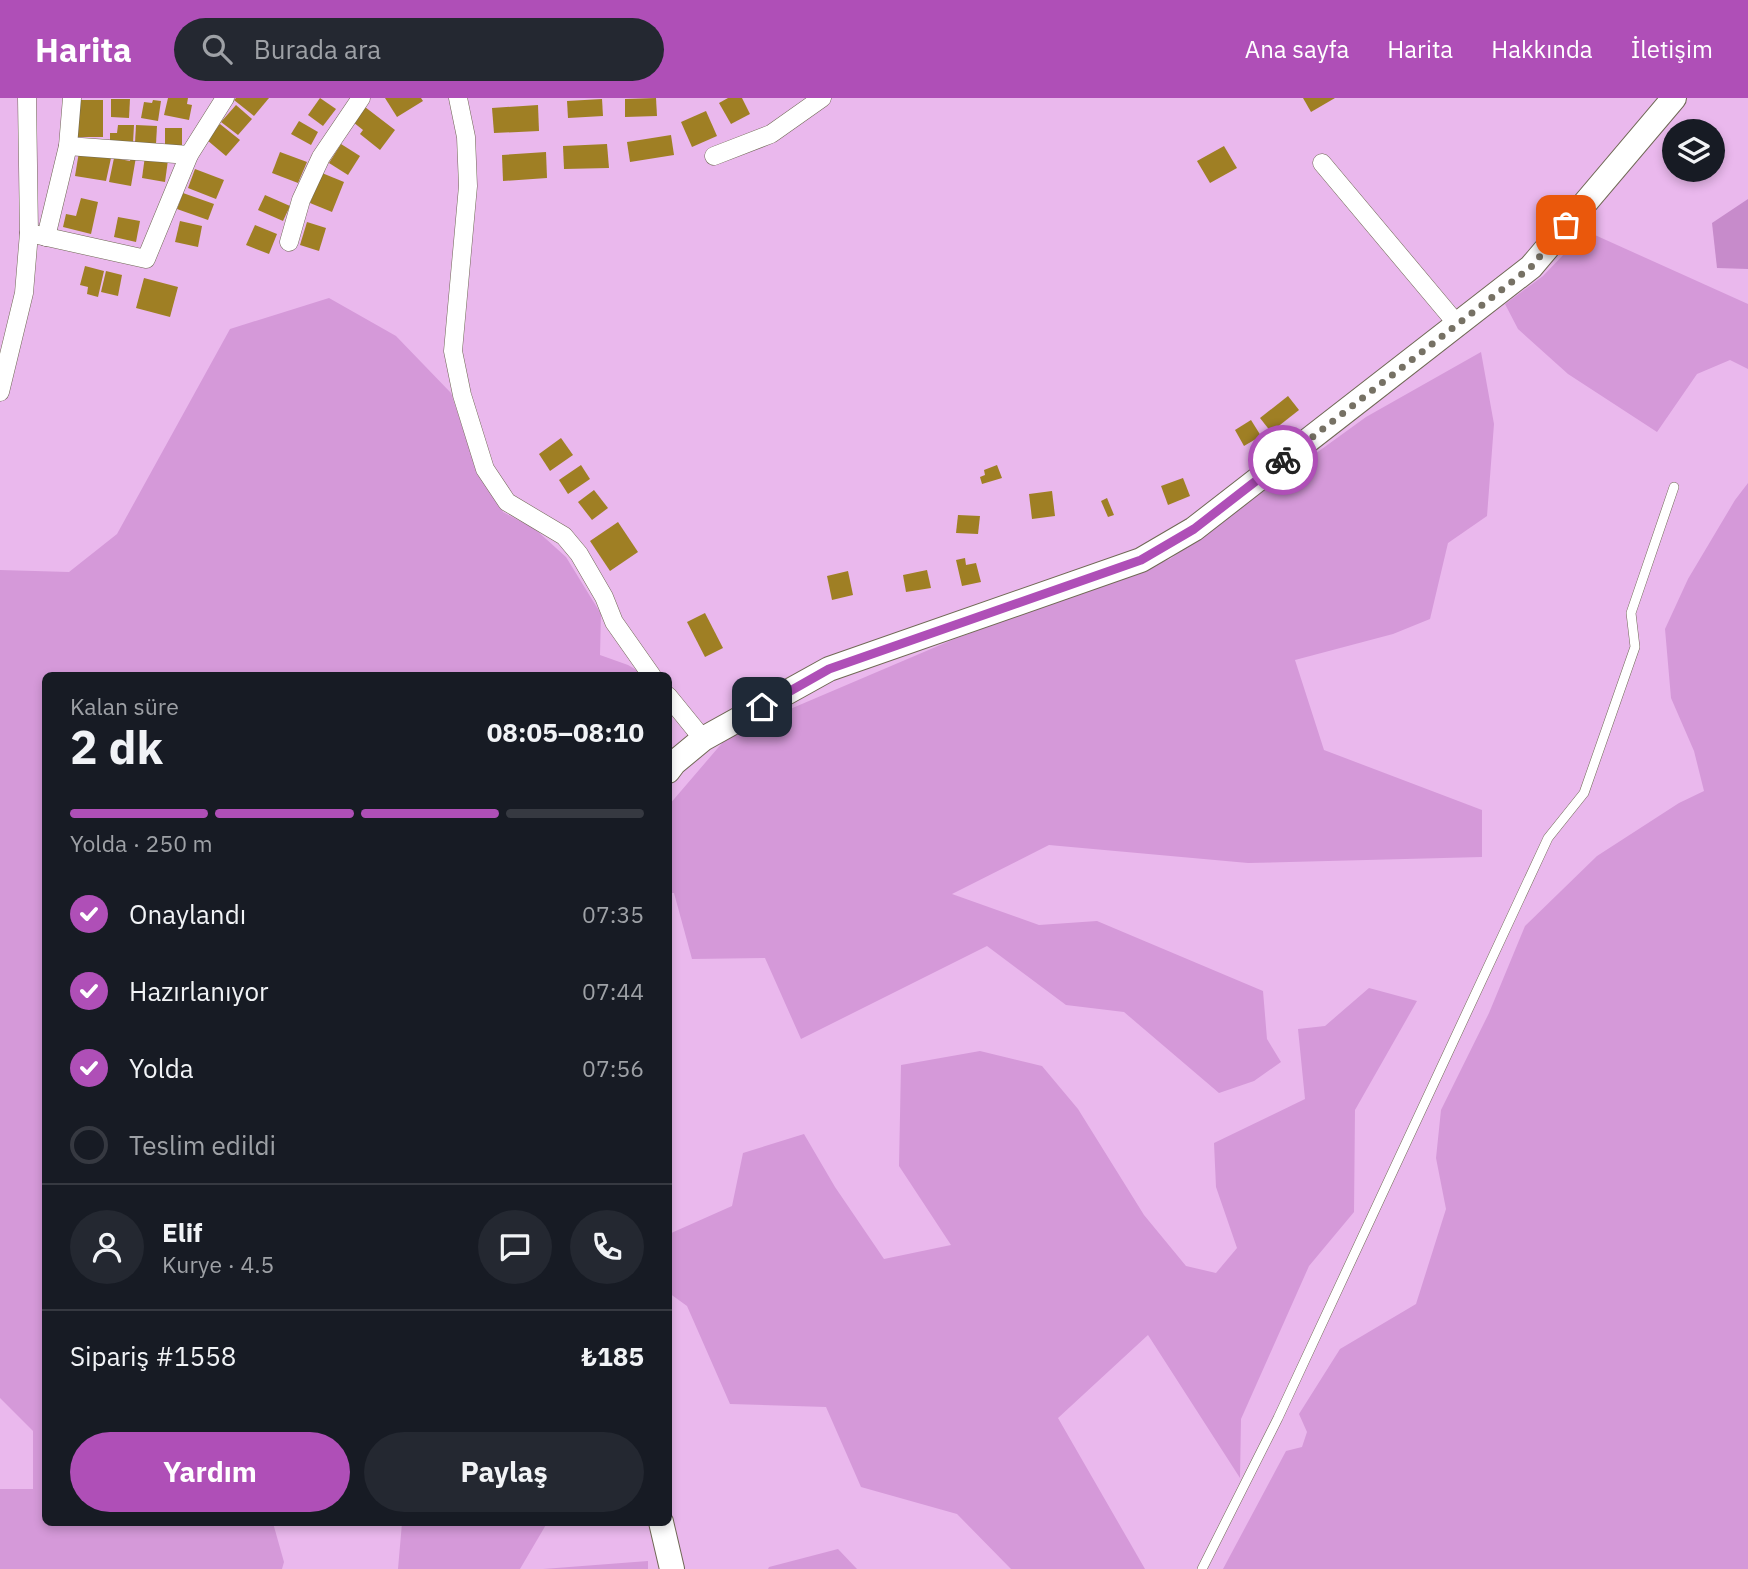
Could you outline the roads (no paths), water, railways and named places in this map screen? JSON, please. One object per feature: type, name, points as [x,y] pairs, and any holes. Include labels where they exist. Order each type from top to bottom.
[{"type":"street","points":[[27,98],[37,235]]},
{"type":"street","points":[[0,392],[37,235],[68,146],[72,98]]},
{"type":"street","points":[[37,235],[145,258],[189,155],[225,98]]},
{"type":"street","points":[[289,242],[301,200],[321,156],[360,98]]},
{"type":"street","points":[[458,98],[466,137],[468,186],[453,351],[461,395],[485,469],[507,502],[564,536],[579,554],[604,597],[614,622],[649,672]]},
{"type":"street","points":[[714,156],[771,134],[822,98]]},
{"type":"street","points":[[672,766],[703,739],[829,669],[1141,560],[1194,529],[1531,267],[1674,98]]},
{"type":"street","points":[[68,146],[189,155]]},
{"type":"street","points":[[1322,163],[1457,324]]},
{"type":"street","points":[[672,701],[703,739]]},
{"type":"street","points":[[662,1526],[672,1569]]},
{"type":"lane","points":[[1202,1569],[1278,1418],[1548,838],[1584,793],[1634,647],[1631,613],[1674,487]]}]
